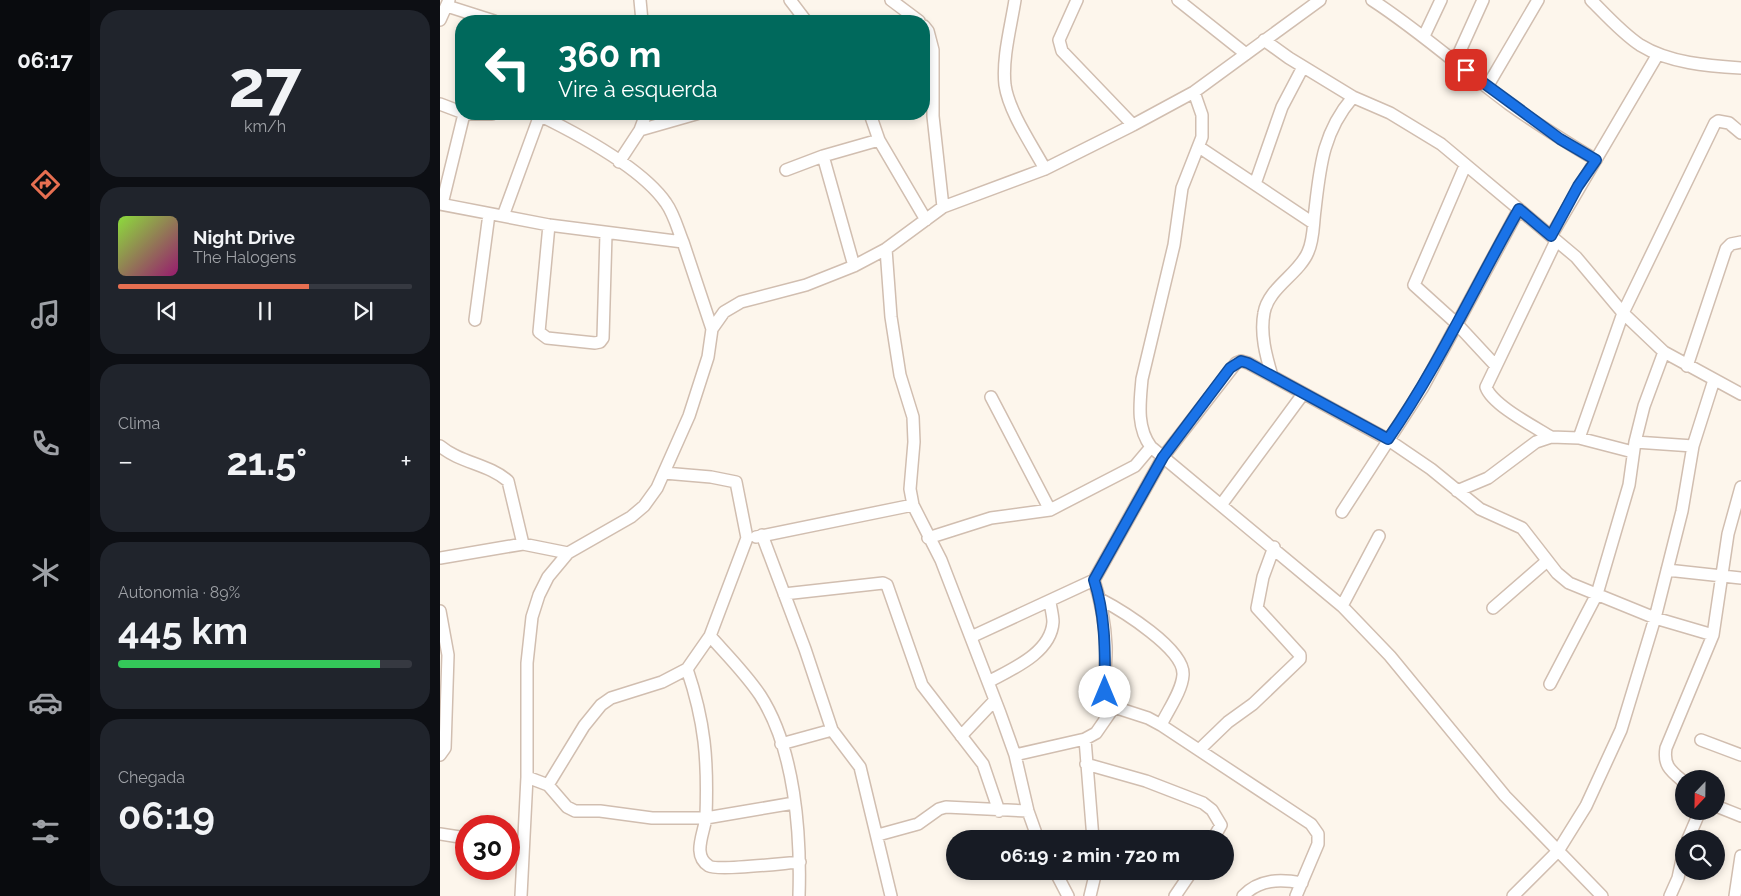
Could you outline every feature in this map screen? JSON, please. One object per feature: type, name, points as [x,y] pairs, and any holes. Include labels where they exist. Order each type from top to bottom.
[{"type":"street","points":[[640,0],[641,15]]},
{"type":"street","points":[[790,0],[801,15]]},
{"type":"street","points":[[891,0],[911,15]]},
{"type":"street","points":[[1015,0],[1005,69],[1005,85],[1019,121],[1045,169]]},
{"type":"street","points":[[1077,0],[1059,40],[1062,51],[1133,125]]},
{"type":"street","points":[[1178,0],[1246,54]]},
{"type":"street","points":[[1372,0],[1424,36],[1487,87],[1560,139],[1596,160]]},
{"type":"street","points":[[1424,36],[1440,0]]},
{"type":"street","points":[[1455,62],[1483,0]]},
{"type":"street","points":[[1487,87],[1538,0]]},
{"type":"street","points":[[1591,0],[1639,44],[1658,54],[1706,65],[1741,68]]},
{"type":"street","points":[[712,329],[724,312],[741,302],[806,286],[854,266],[886,248],[943,206],[1045,169],[1194,92],[1312,2]]},
{"type":"street","points":[[440,20],[448,3],[479,15]]},
{"type":"street","points":[[930,39],[933,50],[930,60]]},
{"type":"street","points":[[1264,40],[1353,97],[1426,133],[1576,257],[1623,313],[1664,352],[1741,394]]},
{"type":"street","points":[[1551,437],[1512,413],[1488,393],[1486,387],[1578,186],[1596,160],[1658,54]]},
{"type":"street","points":[[1255,184],[1282,107],[1304,67]]},
{"type":"street","points":[[930,86],[943,206]]},
{"type":"street","points":[[1194,92],[1203,125],[1198,147],[1182,188],[1174,245],[1142,379],[1140,401],[1141,427],[1144,438],[1150,447],[1274,547],[1342,606],[1390,656],[1505,796],[1602,896]]},
{"type":"street","points":[[1272,376],[1263,336],[1264,312],[1276,292],[1303,263],[1309,250],[1320,168],[1337,116],[1353,97]]},
{"type":"street","points":[[440,104],[455,110]]},
{"type":"street","points":[[462,120],[441,204],[606,234],[683,242]]},
{"type":"street","points":[[503,216],[536,120]]},
{"type":"street","points":[[521,896],[527,777],[527,663],[532,617],[539,595],[548,577],[568,553],[632,518],[644,506],[664,473],[698,391],[708,357],[712,329],[683,242],[667,205],[654,187],[619,162],[548,120]]},
{"type":"street","points":[[619,162],[640,130],[644,120]]},
{"type":"street","points":[[640,130],[675,120]]},
{"type":"street","points":[[872,120],[879,140],[926,220]]},
{"type":"street","points":[[1578,438],[1623,313],[1715,123],[1718,120],[1729,123],[1741,133]]},
{"type":"street","points":[[786,170],[823,156],[879,140]]},
{"type":"street","points":[[1198,147],[1313,223]]},
{"type":"street","points":[[823,156],[854,266]]},
{"type":"street","points":[[1465,166],[1414,285],[1456,323],[1495,365]]},
{"type":"street","points":[[1342,512],[1423,386],[1519,209]]},
{"type":"street","points":[[476,320],[489,214]]},
{"type":"street","points":[[549,225],[539,332],[547,338],[595,343],[600,342],[603,338],[606,234]]},
{"type":"street","points":[[1687,366],[1726,249],[1731,244],[1741,242]]},
{"type":"street","points":[[886,248],[891,317],[897,356],[913,417],[914,442],[910,489],[912,505],[941,560],[995,700],[1015,755],[1028,811],[1035,830]]},
{"type":"street","points":[[1550,684],[1597,594],[1629,485],[1634,447],[1644,406],[1664,352]]},
{"type":"street","points":[[971,637],[1094,580],[1163,457],[1236,363],[1241,361],[1248,363],[1388,439],[1431,469],[1480,510],[1522,528],[1557,573],[1569,582],[1655,618],[1713,635]]},
{"type":"street","points":[[1513,896],[1558,850],[1586,806],[1621,730],[1655,618],[1682,511],[1692,446],[1714,380]]},
{"type":"street","points":[[1221,505],[1303,394]]},
{"type":"street","points":[[992,397],[1050,510]]},
{"type":"street","points":[[1457,491],[1488,478],[1536,442],[1551,437],[1578,438],[1634,447],[1692,446]]},
{"type":"street","points":[[440,446],[458,458],[500,474],[508,481],[522,544]]},
{"type":"street","points":[[928,538],[991,518],[1050,510],[1135,466],[1150,447]]},
{"type":"street","points":[[548,785],[584,726],[601,705],[611,698],[662,682],[687,669],[710,636],[746,538],[736,482],[711,476],[664,473]]},
{"type":"street","points":[[1675,774],[1666,765],[1664,758],[1713,635],[1728,534],[1741,487]]},
{"type":"street","points":[[746,538],[912,505]]},
{"type":"street","points":[[762,535],[832,730],[860,767],[878,835],[890,896]]},
{"type":"street","points":[[1342,606],[1379,536]]},
{"type":"street","points":[[440,558],[522,544],[568,553]]},
{"type":"street","points":[[1200,749],[1228,722],[1253,704],[1300,659],[1300,656],[1257,608],[1263,578],[1274,547]]},
{"type":"street","points":[[1492,608],[1547,561]]},
{"type":"street","points":[[1667,570],[1741,578]]},
{"type":"street","points":[[1094,580],[1100,599],[1106,648],[1105,692],[1114,707],[1148,718],[1200,749],[1311,824],[1318,834],[1318,844],[1296,896]]},
{"type":"street","points":[[784,594],[883,583],[887,585],[922,685],[929,697],[983,764],[999,811]]},
{"type":"street","points":[[1100,599],[1146,627],[1180,662],[1183,677],[1161,725]]},
{"type":"street","points":[[988,682],[1024,662],[1046,643],[1053,622],[1050,602]]},
{"type":"street","points":[[440,611],[448,655],[445,748],[440,755]]},
{"type":"street","points":[[710,636],[760,695],[790,770],[800,862],[799,896]]},
{"type":"street","points":[[687,669],[700,706],[704,732],[706,818],[699,852],[708,865],[715,868],[800,862]]},
{"type":"street","points":[[961,736],[995,700]]},
{"type":"street","points":[[1015,755],[1085,739],[1096,733],[1114,707]]},
{"type":"street","points":[[781,744],[832,730]]},
{"type":"street","points":[[1085,739],[1091,830]]},
{"type":"street","points":[[1701,740],[1741,755]]},
{"type":"street","points":[[1086,764],[1146,781],[1203,803],[1212,810],[1220,821],[1218,830]]},
{"type":"street","points":[[527,777],[548,785],[567,807],[575,811],[600,811],[652,818],[706,818],[794,803]]},
{"type":"street","points":[[878,835],[918,824],[939,809],[946,807],[1028,811]]},
{"type":"street","points":[[1725,810],[1741,816]]},
{"type":"street","points":[[440,834],[455,836]]},
{"type":"street","points":[[1735,896],[1741,856]]},
{"type":"street","points":[[1060,880],[1068,896]]},
{"type":"street","points":[[1090,896],[1094,880]]},
{"type":"street","points":[[1175,896],[1186,880]]},
{"type":"street","points":[[1243,896],[1256,885],[1285,880],[1302,883]]},
{"type":"street","points":[[1670,896],[1677,880]]},
{"type":"route","points":[[1105,692],[1106,648],[1104,627],[1100,599],[1094,580],[1163,457],[1230,368],[1241,361],[1248,363],[1388,439],[1423,386],[1519,209],[1551,236],[1578,186],[1596,160],[1560,139],[1509,104],[1466,70]]}]
